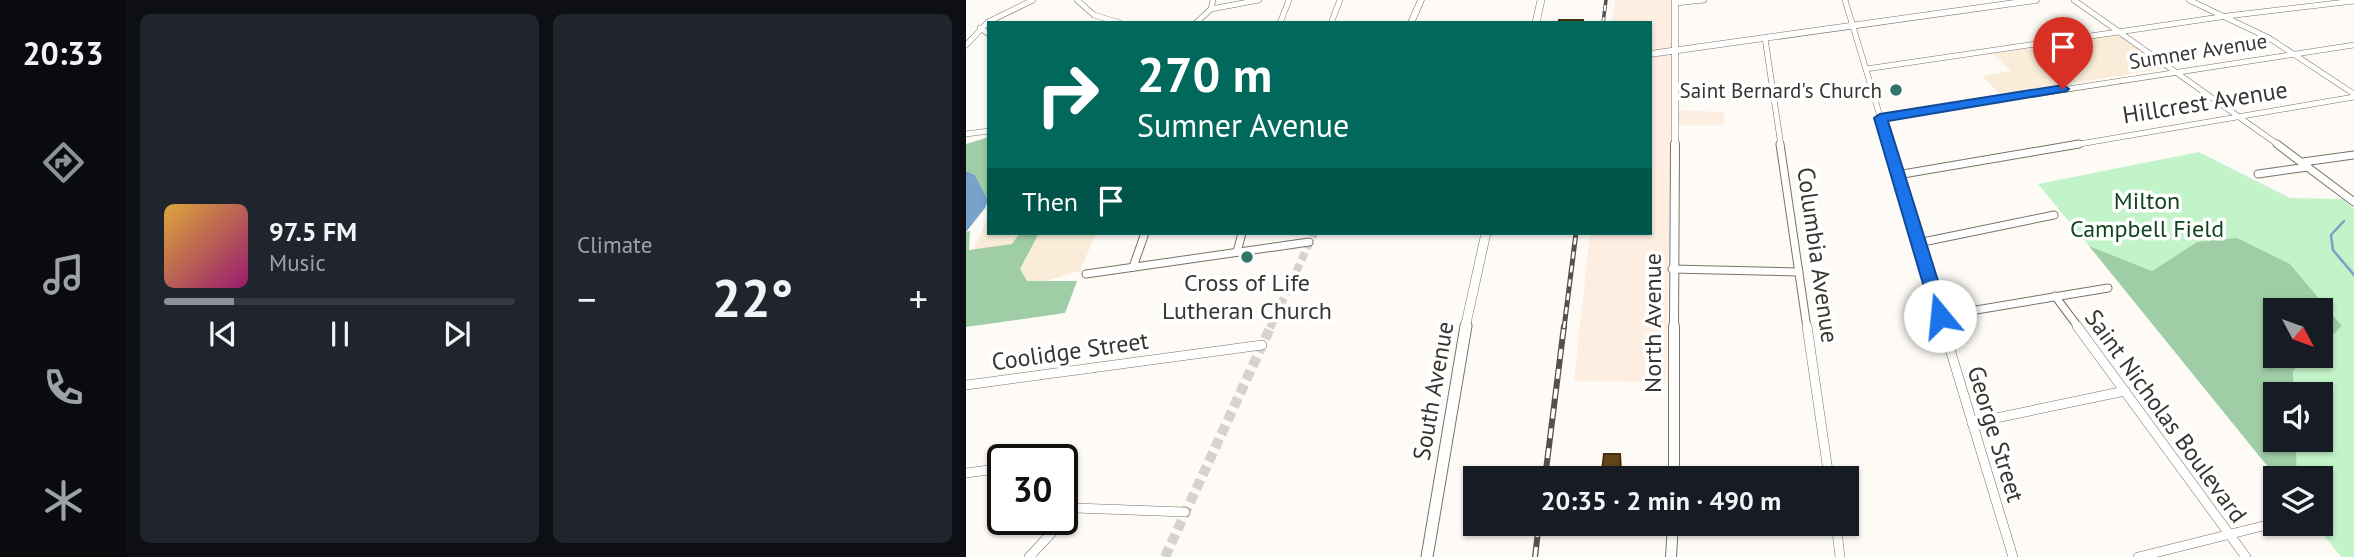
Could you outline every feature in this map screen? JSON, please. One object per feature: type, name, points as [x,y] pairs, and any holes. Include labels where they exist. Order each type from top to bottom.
[{"type":"main road","points":[[1536,21],[1541,0]]},
{"type":"main road","name":"South Avenue","points":[[1427,557],[1456,370],[1486,235]]},
{"type":"street","points":[[990,21],[1033,0]]},
{"type":"street","points":[[1077,0],[1094,15],[1114,21]]},
{"type":"street","points":[[1211,9],[1213,0]]},
{"type":"street","points":[[1198,21],[1211,9],[1259,0]]},
{"type":"street","points":[[1281,21],[1289,0]]},
{"type":"street","points":[[1332,21],[1340,0]]},
{"type":"street","points":[[1411,21],[1421,0]]},
{"type":"street","points":[[1675,2],[1704,0]]},
{"type":"street","name":"George Street","points":[[1845,0],[2013,557]]},
{"type":"street","points":[[1974,0],[1981,8]]},
{"type":"street","points":[[1652,54],[2036,0]]},
{"type":"street","points":[[2074,0],[2239,115],[2354,202]]},
{"type":"street","points":[[2189,0],[2227,16],[2293,53],[2354,95]]},
{"type":"street","points":[[1866,69],[2119,31],[2354,1]]},
{"type":"street","name":"North Avenue","points":[[1674,466],[1672,269],[1675,2]]},
{"type":"street","points":[[966,45],[987,23]]},
{"type":"street","points":[[980,28],[987,33]]},
{"type":"street","name":"Columbia Avenue","points":[[1765,38],[1827,466]]},
{"type":"street","name":"Sumner Avenue","points":[[1880,118],[2176,70],[2354,45]]},
{"type":"street","name":"Hillcrest Avenue","points":[[1897,175],[2354,95]]},
{"type":"street","points":[[966,134],[987,131]]},
{"type":"street","points":[[2258,174],[2354,155]]},
{"type":"street","points":[[1918,243],[2054,215]]},
{"type":"street","points":[[1133,267],[1144,235]]},
{"type":"street","points":[[1237,252],[1241,235]]},
{"type":"street","points":[[1086,274],[1309,242]]},
{"type":"street","points":[[1672,269],[1799,272]]},
{"type":"street","points":[[1940,316],[2108,288]]},
{"type":"street","name":"Saint Nicholas Boulevard","points":[[2055,296],[2246,557]]},
{"type":"street","name":"Coolidge Street","points":[[966,385],[1262,345]]},
{"type":"street","points":[[1972,422],[2125,391]]},
{"type":"street","points":[[966,473],[987,470]]},
{"type":"street","points":[[1078,508],[1185,512]]},
{"type":"street","points":[[2138,557],[2263,526]]},
{"type":"street","points":[[1029,557],[1049,535]]},
{"type":"street","points":[[1671,557],[1672,536]]},
{"type":"street","points":[[1838,536],[1840,557]]},
{"type":"shaded area","points":[[1615,0],[1678,0],[1672,110],[1723,112],[1725,125],[1671,125],[1666,382],[1574,381],[1590,235],[1652,235],[1652,21],[1612,21]]},
{"type":"shaded area","points":[[2118,35],[2166,68],[2001,95],[1982,76],[2011,71],[1993,54]]},
{"type":"shaded area","points":[[987,219],[987,235],[1095,235],[1080,271],[966,304],[966,266]]},
{"type":"green space","points":[[987,138],[987,198],[975,175],[966,171],[966,144]]},
{"type":"green space","name":"Milton Campbell Field","points":[[2199,152],[2290,198],[2342,199],[2354,209],[2354,557],[2341,557],[2324,536],[2333,536],[2333,466],[2297,466],[2296,452],[2333,452],[2333,382],[2293,382],[2293,371],[2296,368],[2333,368],[2333,335],[2342,326],[2333,315],[2333,298],[2319,298],[2290,264],[2197,242],[2152,271],[2089,246],[2038,184]]},
{"type":"green space","points":[[970,231],[969,250],[1012,244],[1019,235],[1038,235],[1020,269],[1027,281],[1077,281],[1065,313],[966,327],[966,232]]},
{"type":"green space","points":[[2237,238],[2290,264],[2319,298],[2263,298],[2263,368],[2296,368],[2293,371],[2293,382],[2263,382],[2263,452],[2296,452],[2297,466],[2267,466],[2089,246],[2152,271],[2197,242]]},
{"type":"green space","points":[[2333,315],[2342,326],[2333,335]]},
{"type":"water","points":[[966,171],[975,175],[987,203],[966,232]]},
{"type":"building","points":[[1604,454],[1620,454],[1621,466],[1603,466]]},
{"type":"waterway","points":[[2344,221],[2331,235],[2333,250],[2354,275]]},
{"type":"tunnel","points":[[1270,328],[1313,235]]},
{"type":"tunnel","points":[[1165,557],[1271,326]]},
{"type":"railway","points":[[1603,21],[1606,0]]},
{"type":"railway","points":[[1564,328],[1576,235]]},
{"type":"railway","points":[[1546,466],[1564,326]]},
{"type":"railway","points":[[1535,557],[1537,536]]},
{"type":"place","name":"Saint Bernard's Church","points":[[1896,90]]},
{"type":"place","name":"Cross of Life Lutheran Church","points":[[1247,257]]},
{"type":"route","points":[[1940,316],[1880,118],[2063,89]]}]
